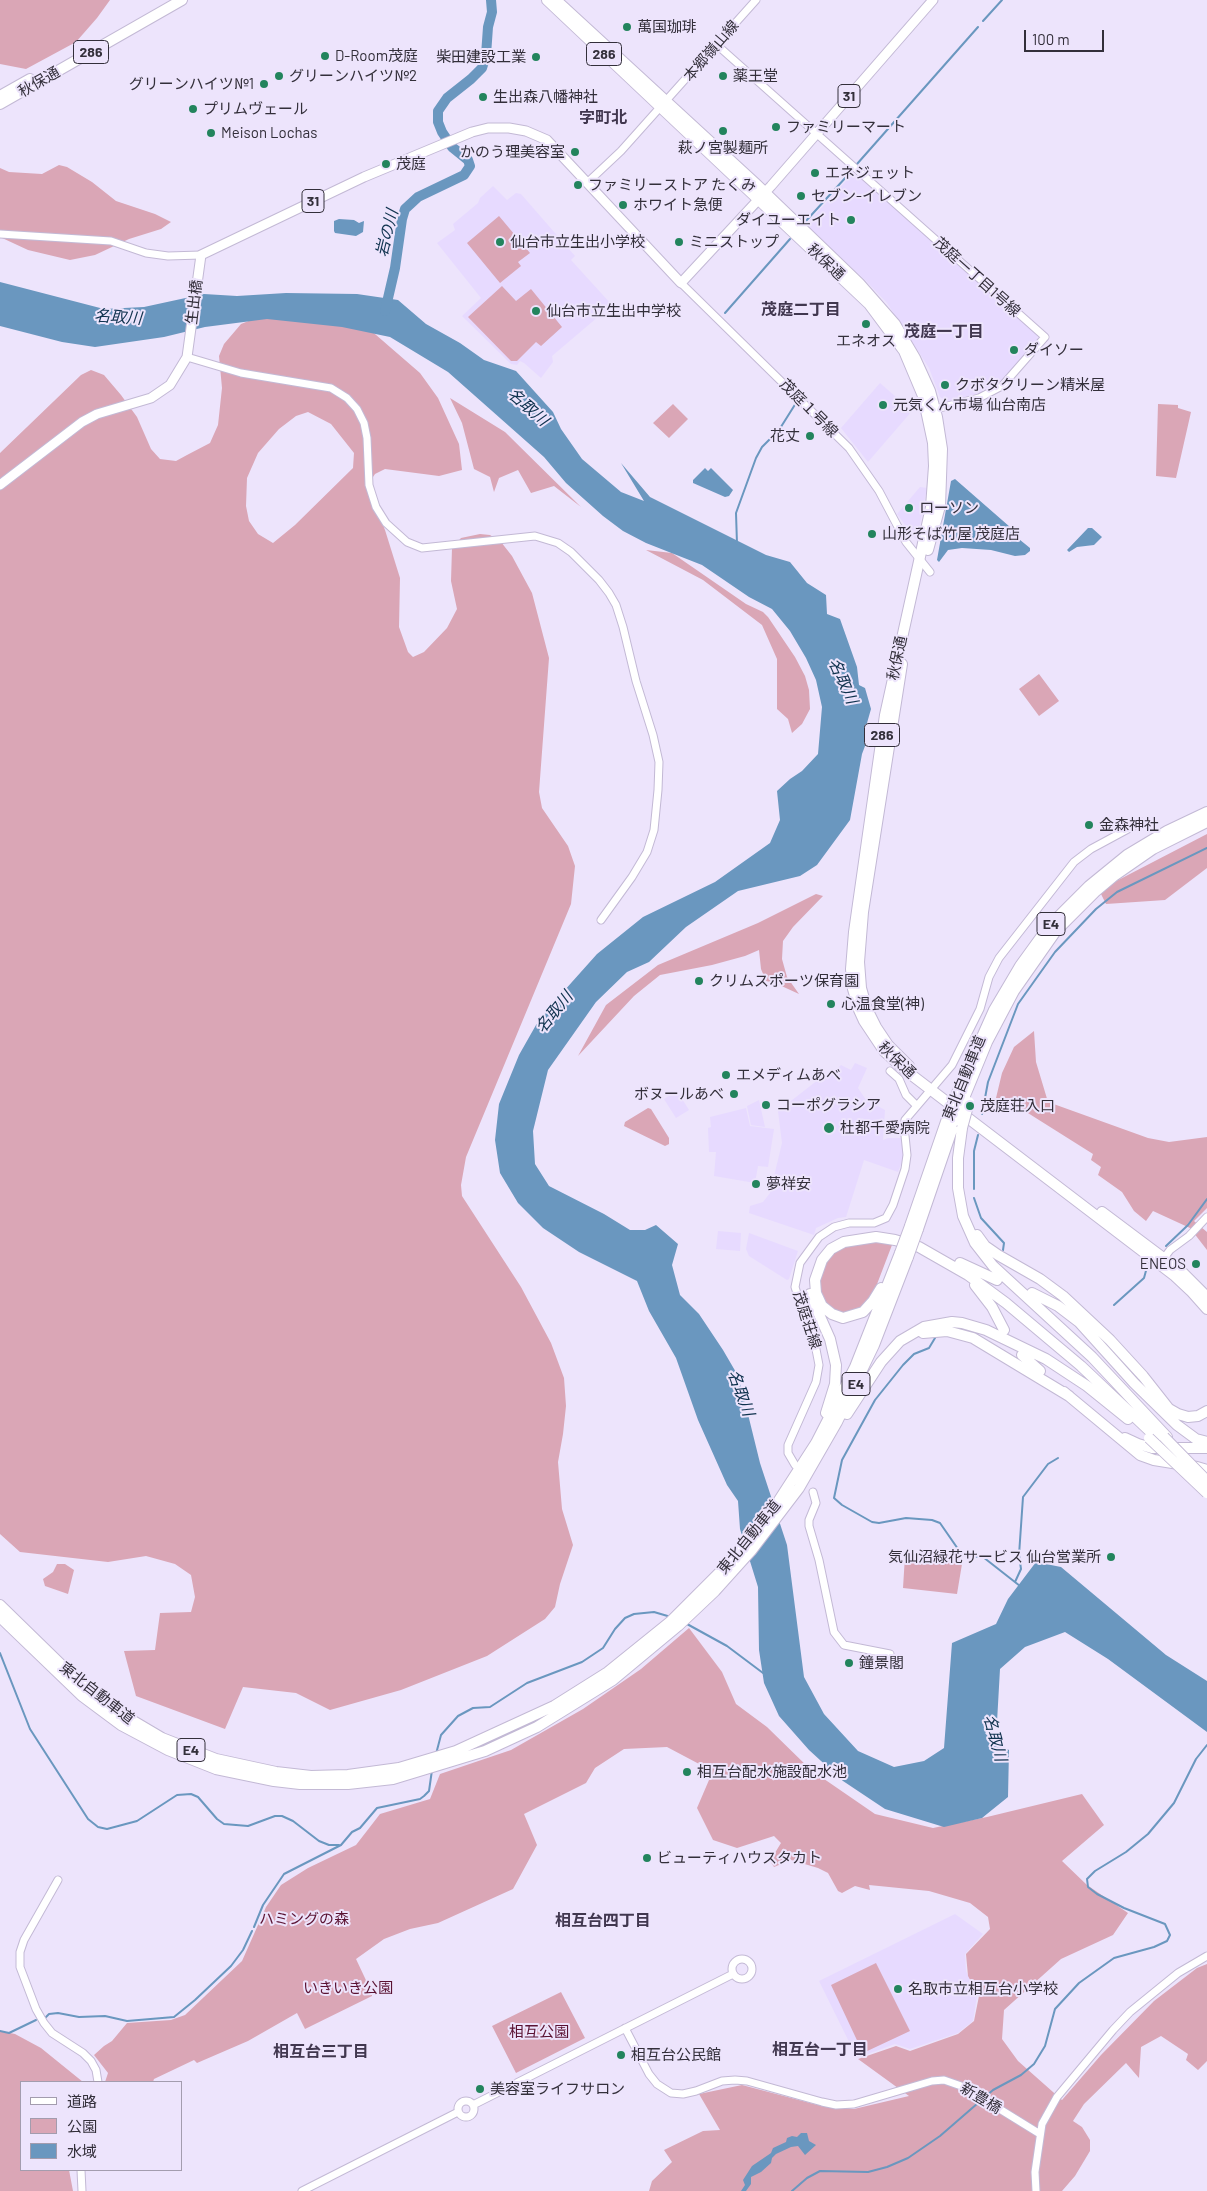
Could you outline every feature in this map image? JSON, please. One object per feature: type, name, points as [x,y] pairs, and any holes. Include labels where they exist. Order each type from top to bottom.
[{"type":"highway","name":"秋保通","points":[[0,96],[170,0]]},
{"type":"highway","name":"秋保通","points":[[0,104],[182,0]]},
{"type":"highway","name":"秋保通","points":[[547,0],[762,196],[864,299],[885,323],[904,351],[931,410],[934,486],[931,507],[921,563],[885,714],[854,932],[851,969],[853,989],[859,1010],[876,1040],[894,1060],[1164,1257],[1207,1296]]},
{"type":"highway","name":"秋保通","points":[[556,0],[664,105]]},
{"type":"highway","name":"東北自動車道","points":[[674,1624],[736,1554],[788,1500],[795,1477],[816,1443],[847,1383],[876,1317],[955,1122],[994,1010],[1020,966],[1049,926],[1089,886],[1128,856],[1167,832],[1207,812]]},
{"type":"highway","name":"E4","points":[[963,1098],[1014,991],[1041,950],[1075,911],[1095,892],[1153,849],[1207,822]]},
{"type":"highway","points":[[963,1098],[955,1122],[960,1198],[963,1216],[970,1234],[986,1258],[1092,1357],[1207,1492]]},
{"type":"highway","name":"東北自動車道","points":[[911,1227],[926,1168],[955,1122]]},
{"type":"highway","points":[[960,1198],[970,1224],[985,1246],[1048,1284],[1107,1343],[1159,1402]]},
{"type":"highway","points":[[795,1477],[827,1411],[836,1375],[833,1348],[809,1290],[810,1275],[817,1256],[826,1246],[837,1238],[852,1233],[870,1232],[909,1239],[998,1280]]},
{"type":"highway","points":[[901,1254],[878,1295],[863,1312],[843,1318],[832,1314],[822,1306],[816,1294],[816,1274],[822,1260],[837,1245],[851,1240],[876,1237],[908,1243],[930,1252],[968,1275],[1006,1303],[1087,1372],[1207,1480]]},
{"type":"highway","points":[[930,1252],[977,1287],[992,1307],[1004,1330]]},
{"type":"highway","name":"東北自動車道","points":[[0,1617],[64,1680],[98,1709],[146,1740],[189,1760],[247,1777],[300,1784],[370,1782],[440,1761],[485,1751],[511,1740],[560,1714],[613,1680],[731,1573],[770,1528],[823,1448],[851,1395],[874,1345],[901,1254]]},
{"type":"highway","points":[[944,1255],[990,1284],[1033,1319],[1097,1374],[1159,1437]]},
{"type":"highway","name":"秋保通","points":[[1164,1257],[1175,1276],[1192,1291],[1207,1309]]},
{"type":"highway","points":[[1175,1276],[1196,1300],[1207,1317]]},
{"type":"highway","points":[[1032,1293],[1079,1316],[1110,1340],[1148,1390],[1168,1411],[1188,1416],[1198,1416],[1207,1411]]},
{"type":"highway","points":[[1079,1316],[1101,1348],[1148,1390],[1190,1434],[1207,1442]]},
{"type":"highway","points":[[788,1500],[888,1354],[908,1336],[932,1325],[962,1323],[1005,1338],[1060,1368],[1159,1437]]},
{"type":"highway","points":[[866,1385],[903,1343],[924,1333],[947,1331],[964,1335],[982,1343],[1070,1396]]},
{"type":"highway","points":[[1094,1331],[1110,1340]]},
{"type":"highway","points":[[1094,1331],[1101,1348]]},
{"type":"highway","points":[[1022,1355],[1132,1449],[1147,1458],[1207,1470]]},
{"type":"highway","points":[[1097,1419],[1131,1441],[1144,1446],[1163,1449],[1207,1448]]},
{"type":"highway","name":"東北自動車道","points":[[0,1605],[74,1678],[113,1709],[145,1729],[196,1752],[258,1770],[312,1776],[372,1773],[428,1765]]},
{"type":"main road","name":"31","points":[[200,258],[364,177],[432,148],[488,128],[509,128],[526,131],[547,140],[681,282],[762,196],[933,0]]},
{"type":"main road","name":"生出橋","points":[[187,357],[200,258]]},
{"type":"main road","points":[[0,485],[82,422],[97,414],[151,398],[163,391],[174,379],[187,357]]},
{"type":"street","name":"本郷嶺山線","points":[[588,182],[621,151],[664,105],[756,0]]},
{"type":"street","points":[[717,45],[817,134]]},
{"type":"street","name":"茂庭一丁目1号線","points":[[817,134],[1046,337],[1002,386],[979,398],[931,410]]},
{"type":"street","points":[[0,234],[111,241],[146,253],[200,258]]},
{"type":"street","name":"茂庭１号線","points":[[681,282],[849,448],[879,491],[921,563]]},
{"type":"street","points":[[187,357],[241,373],[331,388],[347,398],[357,409],[364,423],[368,438],[369,485],[376,506],[386,522],[407,542],[422,548],[535,536],[558,543],[570,552],[599,580],[609,593],[616,605],[621,620],[636,681],[654,735],[658,762],[658,790],[654,830],[647,852],[632,877],[601,920]]},
{"type":"street","name":"茂庭荘線","points":[[795,1465],[788,1453],[788,1445],[816,1382],[819,1365],[814,1339],[800,1306],[795,1287],[800,1263],[819,1237],[834,1227],[849,1223],[874,1223],[886,1218],[893,1205],[906,1162],[904,1126],[909,1114],[934,1088],[952,1065],[980,1009],[989,977],[999,958],[1074,862],[1091,848],[1141,822]]},
{"type":"street","points":[[890,1071],[899,1079],[906,1095],[917,1106]]},
{"type":"street","points":[[1164,1257],[1189,1236],[1207,1217]]},
{"type":"street","points":[[813,1492],[816,1503],[809,1520],[809,1526],[819,1560],[834,1632],[844,1646],[890,1654]]},
{"type":"street","points":[[58,1880],[24,1940],[20,1952],[20,1968],[44,2024],[52,2033],[83,2053],[91,2061],[96,2070],[98,2081]]},
{"type":"street","points":[[1036,2191],[1035,2172],[1040,2134],[1048,2110],[1057,2097],[1113,2030],[1153,1992],[1191,1964],[1207,1956]]},
{"type":"street","points":[[473,2105],[733,1974]]},
{"type":"street","name":"新豊橋","points":[[625,2028],[656,2084],[671,2093],[683,2094],[722,2081],[741,2080],[836,2105],[854,2104],[932,2081],[950,2081],[964,2087],[1040,2134]]},
{"type":"street","points":[[458,2112],[458,2106],[462,2101],[468,2101],[473,2105]]},
{"type":"street","points":[[458,2112],[464,2117],[470,2116],[473,2112],[473,2105]]},
{"type":"street","points":[[302,2191],[458,2112]]},
{"type":"street","points":[[81,2171],[82,2191]]},
{"type":"shaded area","points":[[854,172],[1037,335],[1038,340],[1002,380],[988,390],[949,403],[940,397],[929,368],[887,303],[806,225]]},
{"type":"shaded area","points":[[493,186],[507,200],[516,193],[521,194],[575,256],[571,260],[612,305],[552,356],[553,362],[541,378],[520,361],[517,365],[511,364],[462,316],[481,298],[437,243],[455,230],[453,224],[478,203],[480,198]]},
{"type":"shaded area","points":[[880,383],[912,411],[868,462],[841,428]]},
{"type":"shaded area","points":[[920,487],[927,488],[917,541],[897,514]]},
{"type":"shaded area","points":[[855,1063],[867,1068],[858,1088],[866,1100],[885,1110],[883,1140],[901,1138],[904,1156],[898,1172],[864,1160],[846,1217],[838,1218],[816,1228],[814,1235],[749,1213],[750,1206],[763,1202],[770,1193],[782,1143],[778,1111],[823,1076],[828,1078],[841,1065],[851,1070]]},
{"type":"shaded area","points":[[677,1091],[689,1110],[676,1118],[664,1099]]},
{"type":"shaded area","points":[[759,1100],[765,1127],[751,1125],[747,1106]]},
{"type":"shaded area","points":[[746,1108],[750,1126],[774,1129],[768,1167],[758,1166],[755,1183],[714,1176],[716,1152],[709,1152],[708,1128],[711,1127],[710,1117]]},
{"type":"shaded area","points":[[718,1231],[741,1233],[740,1251],[716,1249]]},
{"type":"shaded area","points":[[749,1233],[798,1251],[789,1279],[787,1280],[749,1256],[746,1249]]},
{"type":"shaded area","name":"名取市立相互台小学校","points":[[955,1914],[983,1934],[965,1954],[966,1971],[977,1996],[973,2021],[958,2033],[910,2049],[895,2044],[857,2058],[819,1981]]},
{"type":"green space","points":[[0,0],[110,0],[76,42],[26,69],[0,64]]},
{"type":"green space","points":[[59,165],[67,167],[92,182],[116,201],[155,214],[171,222],[161,229],[129,239],[95,255],[70,260],[28,250],[0,237],[0,168],[9,172],[42,174]]},
{"type":"green space","points":[[499,216],[530,253],[518,262],[521,266],[500,283],[467,243]]},
{"type":"green space","points":[[502,286],[516,301],[531,289],[562,327],[541,346],[536,342],[517,361],[511,361],[468,317]]},
{"type":"green space","points":[[266,314],[353,315],[420,373],[438,398],[459,444],[462,470],[439,476],[385,469],[375,474],[367,486],[385,530],[400,578],[399,627],[408,652],[413,657],[424,652],[447,628],[457,609],[451,581],[452,548],[461,538],[480,534],[490,535],[501,542],[512,556],[532,593],[549,658],[539,792],[542,808],[568,846],[575,866],[571,904],[466,1157],[461,1185],[462,1196],[521,1287],[551,1343],[564,1378],[566,1406],[558,1462],[562,1509],[573,1545],[560,1584],[555,1607],[545,1619],[487,1656],[401,1690],[330,1710],[296,1693],[243,1687],[225,1729],[136,1696],[124,1651],[155,1650],[160,1613],[191,1612],[195,1597],[191,1575],[175,1564],[146,1556],[108,1562],[20,1552],[0,1534],[0,453],[81,375],[91,370],[104,375],[121,395],[137,417],[151,449],[160,459],[176,461],[210,443],[218,425],[222,388],[219,356],[224,344],[241,324]],"holes":[[[308,412],[331,424],[354,453],[353,468],[295,525],[273,543],[258,534],[249,521],[246,506],[247,478],[258,453],[279,429],[296,416]]]},
{"type":"green space","points":[[450,398],[505,432],[581,507],[554,486],[531,493],[518,470],[499,478],[494,492],[490,477],[474,469],[462,423]]},
{"type":"green space","points":[[673,404],[688,419],[669,438],[653,423]]},
{"type":"green space","points":[[1158,404],[1178,405],[1178,408],[1191,412],[1176,478],[1156,476]]},
{"type":"green space","points":[[646,550],[672,553],[768,617],[795,657],[805,676],[809,690],[810,709],[802,724],[792,733],[788,719],[777,709],[777,659],[762,625],[703,580]]},
{"type":"green space","points":[[1039,674],[1059,701],[1039,716],[1019,689]]},
{"type":"green space","points":[[1207,834],[1207,868],[1165,900],[1106,904],[1099,890]]},
{"type":"green space","points":[[816,894],[823,896],[793,927],[783,941],[782,959],[787,977],[799,994],[766,981],[761,969],[759,950],[712,965],[660,975],[634,996],[578,1056],[606,1005],[658,965],[758,923]]},
{"type":"green space","points":[[1034,1031],[1036,1062],[1048,1102],[1148,1138],[1169,1142],[1207,1137],[1207,1208],[1194,1221],[1207,1232],[1207,1250],[1190,1228],[1153,1211],[1146,1221],[1134,1211],[1122,1192],[1098,1175],[1101,1167],[1091,1160],[1093,1154],[1012,1103],[996,1098],[1002,1073],[1014,1047]]},
{"type":"green space","points":[[648,1108],[651,1109],[669,1138],[669,1144],[665,1146],[624,1126],[625,1122]]},
{"type":"green space","points":[[879,1241],[892,1245],[874,1292],[864,1305],[856,1310],[843,1313],[834,1310],[825,1302],[819,1290],[822,1265],[839,1248]]},
{"type":"green space","points":[[905,1556],[962,1564],[957,1594],[903,1588]]},
{"type":"green space","points":[[57,1564],[65,1564],[74,1570],[68,1594],[45,1586],[43,1579],[53,1572]]},
{"type":"green space","points":[[689,1628],[722,1672],[736,1704],[767,1727],[811,1770],[875,1814],[933,1828],[1082,1794],[1104,1825],[1062,1861],[1087,1885],[1128,1913],[1113,1935],[1061,1959],[1004,2010],[1002,2039],[1018,2061],[1062,2100],[1101,2055],[1154,2001],[1197,1968],[1207,1964],[1207,2061],[1198,2070],[1186,2060],[1188,2054],[1161,2036],[1141,2047],[1139,2078],[1126,2063],[1084,2104],[1073,2121],[1082,2127],[1090,2140],[1090,2151],[1075,2176],[1062,2191],[649,2191],[652,2181],[672,2162],[664,2150],[703,2131],[720,2130],[699,2094],[742,2085],[818,2105],[854,2109],[909,2096],[858,2059],[896,2046],[910,2051],[958,2034],[974,2021],[979,1996],[968,1976],[966,1954],[990,1929],[988,1917],[970,1903],[929,1891],[869,1885],[870,1890],[855,1886],[842,1893],[838,1891],[828,1873],[818,1868],[791,1860],[774,1867],[770,1861],[781,1843],[774,1836],[737,1848],[713,1840],[697,1808],[709,1780],[701,1765],[667,1747],[624,1749],[595,1768],[586,1783],[524,1814],[537,1845],[513,1889],[438,1923],[410,1929],[384,1939],[356,1959],[372,1996],[305,2029],[297,2013],[248,2041],[197,2063],[194,2060],[153,2081],[105,2081],[108,2073],[94,2055],[112,2041],[127,2023],[171,2020],[185,2015],[242,1961],[266,1907],[281,1885],[308,1868],[356,1845],[380,1814],[430,1799],[440,1774],[511,1750],[583,1709],[641,1669]]},
{"type":"green space","points":[[876,1963],[910,2031],[863,2053],[831,1985]]},
{"type":"green space","name":"相互公園","points":[[561,1992],[585,2038],[516,2073],[492,2026]]},
{"type":"green space","points":[[0,2031],[15,2034],[41,2048],[82,2081],[20,2081],[20,2171],[69,2171],[73,2191],[0,2191]]},
{"type":"water","points":[[339,219],[354,220],[359,223],[364,221],[363,232],[356,236],[335,233],[334,221]]},
{"type":"water","name":"名取川","points":[[0,282],[104,309],[144,307],[204,294],[237,296],[286,293],[357,294],[398,300],[426,324],[460,343],[484,360],[516,371],[553,412],[561,429],[582,459],[621,492],[644,501],[621,463],[650,497],[766,555],[790,562],[807,583],[826,595],[827,614],[840,619],[857,667],[859,685],[865,688],[871,709],[865,730],[868,738],[862,754],[850,820],[817,865],[800,876],[738,891],[686,927],[649,962],[627,972],[596,1002],[548,1070],[533,1131],[535,1164],[549,1186],[604,1214],[630,1230],[645,1230],[656,1225],[678,1244],[672,1265],[680,1295],[699,1314],[737,1374],[760,1463],[787,1545],[804,1677],[824,1714],[858,1751],[894,1767],[924,1761],[944,1748],[952,1643],[996,1624],[1008,1599],[1036,1562],[1061,1567],[1166,1655],[1207,1681],[1207,1732],[1108,1659],[1065,1632],[1025,1647],[1000,1669],[997,1722],[985,1733],[992,1741],[1009,1750],[1008,1797],[982,1818],[944,1827],[885,1809],[843,1781],[809,1750],[779,1716],[764,1683],[759,1650],[758,1587],[740,1529],[738,1501],[727,1485],[698,1420],[676,1358],[649,1311],[637,1281],[579,1252],[543,1228],[518,1203],[500,1173],[495,1140],[499,1104],[519,1055],[536,1025],[597,954],[643,917],[715,882],[770,843],[780,820],[777,791],[802,771],[818,754],[822,707],[816,680],[790,631],[772,609],[749,597],[702,565],[646,543],[623,531],[566,483],[544,457],[448,372],[390,337],[342,327],[267,319],[205,327],[164,337],[95,347],[62,342],[0,326]]},
{"type":"water","points":[[705,468],[708,471],[711,468],[733,490],[729,496],[725,497],[693,483],[693,480]]},
{"type":"water","points":[[955,479],[1010,527],[1009,531],[1030,548],[1030,551],[1025,555],[1015,556],[991,550],[962,548],[948,550],[939,562],[937,560],[951,481]]},
{"type":"water","points":[[1088,528],[1092,528],[1102,537],[1094,545],[1077,547],[1069,552],[1067,550]]},
{"type":"water","points":[[801,2133],[807,2133],[809,2141],[816,2145],[805,2155],[798,2146],[776,2154],[772,2158],[771,2163],[761,2172],[751,2177],[751,2184],[746,2191],[741,2191],[745,2185],[743,2180],[752,2166],[771,2153],[773,2148],[786,2142],[787,2138],[797,2137]]},
{"type":"waterway","name":"岩の川","points":[[385,311],[395,268],[405,209],[418,197],[464,175],[470,166],[468,160],[452,147],[442,132],[438,122],[438,111],[447,98],[482,68],[486,55],[488,27],[492,12],[491,0]]},
{"type":"waterway","points":[[983,21],[1002,0]]},
{"type":"waterway","points":[[857,164],[978,27]]},
{"type":"waterway","points":[[805,222],[847,176]]},
{"type":"waterway","points":[[725,313],[790,239]]},
{"type":"waterway","points":[[737,544],[736,513],[756,458],[762,447],[779,430],[796,403]]},
{"type":"waterway","points":[[982,1114],[988,1082],[1018,1004],[1055,952],[1096,909],[1117,892],[1207,848]]},
{"type":"waterway","points":[[974,1189],[974,1151],[978,1135]]},
{"type":"waterway","points":[[974,1198],[981,1218],[1004,1243],[1003,1250]]},
{"type":"waterway","points":[[1166,1246],[1188,1225],[1207,1199]]},
{"type":"waterway","points":[[1114,1305],[1144,1278],[1147,1267]]},
{"type":"waterway","points":[[935,1338],[929,1348],[914,1354],[903,1365],[875,1400],[842,1460],[834,1498],[842,1505],[872,1522],[879,1523],[906,1518],[932,1520],[940,1523],[958,1549],[966,1556],[983,1557],[1020,1586]]},
{"type":"waterway","points":[[1015,1582],[1021,1569],[1019,1555],[1023,1497],[1048,1464],[1058,1458]]},
{"type":"waterway","points":[[436,1754],[441,1735],[458,1716],[473,1708],[490,1707],[527,1683],[582,1662],[603,1648],[615,1629],[625,1618],[634,1614],[654,1612],[671,1617]]},
{"type":"waterway","points":[[687,1624],[727,1646],[763,1673]]},
{"type":"waterway","points":[[0,1653],[30,1729],[88,1819],[98,1827],[107,1829],[137,1821],[177,1795],[191,1794],[198,1797],[217,1819],[224,1824],[248,1826],[275,1816],[282,1816],[293,1821],[319,1841],[329,1845],[339,1845]]},
{"type":"waterway","points":[[792,2191],[807,2178],[820,2171],[868,2172],[887,2167],[908,2158],[940,2136],[993,2090],[1021,2075],[1034,2064],[1045,2046],[1055,2009],[1079,1983],[1114,1958],[1154,1947],[1167,1941],[1170,1935],[1165,1924],[1124,1908],[1097,1894],[1088,1887],[1087,1879],[1095,1871],[1126,1852],[1148,1834],[1174,1803],[1196,1759],[1207,1745]]},
{"type":"waterway","points":[[254,1927],[263,1905],[284,1874],[341,1845],[352,1832],[360,1828],[377,1808],[420,1799],[429,1791],[432,1770]]},
{"type":"waterway","points":[[45,2018],[49,2014],[58,2013],[79,2017],[105,2016],[127,2021],[174,2017],[231,1966],[243,1950],[252,1931]]},
{"type":"waterway","points":[[0,2031],[9,2033],[36,2020]]},
{"type":"place","name":"萬国珈琲","points":[[627,27]]},
{"type":"place","name":"D-Room茂庭","points":[[325,56]]},
{"type":"place","name":"柴田建設工業","points":[[536,57]]},
{"type":"place","name":"グリーンハイツ№2","points":[[279,76]]},
{"type":"place","name":"薬王堂","points":[[723,76]]},
{"type":"place","name":"グリーンハイツ№1","points":[[264,84]]},
{"type":"place","name":"生出森八幡神社","points":[[483,97]]},
{"type":"place","name":"プリムヴェール","points":[[193,109]]},
{"type":"place","name":"ファミリーマート","points":[[776,127]]},
{"type":"place","name":"萩ノ宮製麺所","points":[[723,131]]},
{"type":"place","name":"Meison Lochas","points":[[211,133]]},
{"type":"place","name":"かのう理美容室","points":[[575,152]]},
{"type":"place","name":"茂庭","points":[[386,164]]},
{"type":"place","name":"エネジェット","points":[[815,173]]},
{"type":"place","name":"ファミリーストア たくみ","points":[[578,185]]},
{"type":"place","name":"セブン-イレブン","points":[[801,196]]},
{"type":"place","name":"ホワイト急便","points":[[623,205]]},
{"type":"place","name":"ダイユーエイト","points":[[851,220]]},
{"type":"place","name":"仙台市立生出小学校","points":[[500,242]]},
{"type":"place","name":"ミニストップ","points":[[679,242]]},
{"type":"place","name":"仙台市立生出中学校","points":[[536,311]]},
{"type":"place","name":"エネオス","points":[[866,324]]},
{"type":"place","name":"ダイソー","points":[[1014,350]]},
{"type":"place","name":"クボタクリーン精米屋","points":[[945,385]]},
{"type":"place","name":"元気くん市場 仙台南店","points":[[883,405]]},
{"type":"place","name":"花丈","points":[[810,436]]},
{"type":"place","name":"ローソン","points":[[909,508]]},
{"type":"place","name":"山形そば竹屋 茂庭店","points":[[872,534]]},
{"type":"place","name":"金森神社","points":[[1089,825]]},
{"type":"place","name":"クリムスポーツ保育園","points":[[699,981]]},
{"type":"place","name":"心温食堂(神)","points":[[831,1004]]},
{"type":"place","name":"エメディムあべ","points":[[726,1075]]},
{"type":"place","name":"ボヌールあべ","points":[[734,1094]]},
{"type":"place","name":"コーポグラシア","points":[[766,1105]]},
{"type":"place","name":"茂庭荘入口","points":[[970,1106]]},
{"type":"place","name":"杜都千愛病院","points":[[829,1128]]},
{"type":"place","name":"夢祥安","points":[[756,1184]]},
{"type":"place","name":"ENEOS","points":[[1196,1264]]},
{"type":"place","name":"気仙沼緑花サービス 仙台営業所","points":[[1111,1557]]},
{"type":"place","name":"鐘景閣","points":[[849,1663]]},
{"type":"place","name":"相互台配水施設配水池","points":[[687,1772]]},
{"type":"place","name":"ビューティハウスタカト","points":[[647,1858]]},
{"type":"place","name":"名取市立相互台小学校","points":[[898,1989]]},
{"type":"place","name":"相互台公民館","points":[[621,2055]]},
{"type":"place","name":"美容室ライフサロン","points":[[480,2089]]},
{"type":"district","name":"字町北","points":[[603,118]]},
{"type":"district","name":"茂庭二丁目","points":[[801,310]]},
{"type":"district","name":"茂庭一丁目","points":[[944,332]]},
{"type":"district","name":"相互台四丁目","points":[[603,1921]]},
{"type":"district","name":"相互台一丁目","points":[[820,2050]]},
{"type":"district","name":"相互台三丁目","points":[[321,2052]]},
{"type":"park label","name":"ハミングの森","points":[[304,1919]]},
{"type":"park label","name":"いきいき公園","points":[[348,1988]]}]
